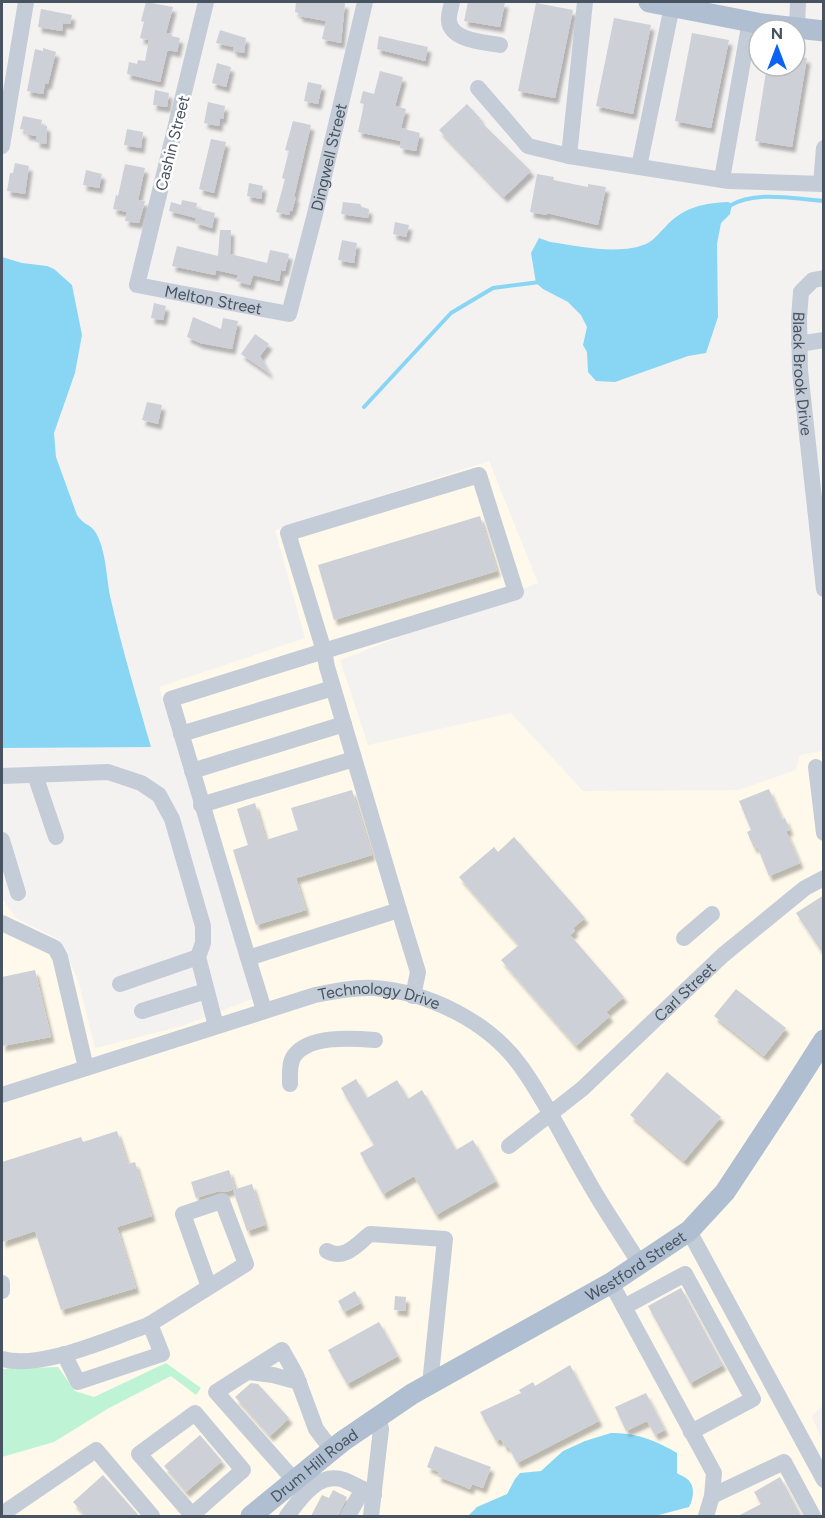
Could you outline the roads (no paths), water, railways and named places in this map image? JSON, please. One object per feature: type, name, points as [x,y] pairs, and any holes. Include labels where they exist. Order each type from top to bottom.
[{"type":"main road","points":[[649,2],[747,20]]},
{"type":"main road","points":[[807,29],[824,31]]},
{"type":"main road","name":"Westford Street","points":[[378,1416],[430,1383],[611,1283],[689,1231],[725,1192],[824,1040]]},
{"type":"main road","name":"Drum Hill Road","points":[[256,1515],[337,1445],[378,1416]]},
{"type":"street","points":[[2,146],[26,2]]},
{"type":"street","name":"Cashin Street","points":[[137,285],[206,2]]},
{"type":"street","name":"Dingwell Street","points":[[289,314],[365,2]]},
{"type":"street","points":[[452,2],[448,19],[453,31],[465,38],[500,45]]},
{"type":"street","points":[[568,156],[585,2]]},
{"type":"street","points":[[797,18],[798,2]]},
{"type":"street","points":[[639,166],[672,6]]},
{"type":"street","points":[[722,179],[747,38]]},
{"type":"street","points":[[478,88],[528,146],[568,156],[722,179],[823,184],[824,148]]},
{"type":"street","name":"Black Brook Drive","points":[[824,278],[813,280],[801,292],[799,344],[800,371],[820,529],[824,589]]},
{"type":"street","name":"Melton Street","points":[[137,285],[289,314]]},
{"type":"street","points":[[799,344],[824,340]]},
{"type":"street","points":[[264,1010],[171,699],[324,651],[516,592],[479,475],[288,533],[324,651],[418,972],[413,996]]},
{"type":"street","points":[[181,734],[333,688]]},
{"type":"street","points":[[192,771],[344,724]]},
{"type":"street","points":[[201,805],[354,759]]},
{"type":"street","points":[[816,766],[824,833]]},
{"type":"street","points":[[2,776],[108,772],[141,783],[159,795],[172,819],[203,926],[203,943],[198,957],[216,1026]]},
{"type":"street","points":[[35,774],[56,837]]},
{"type":"street","points":[[2,840],[18,893]]},
{"type":"street","name":"Carl Street","points":[[509,1146],[582,1089],[723,955],[805,888],[824,878]]},
{"type":"street","points":[[248,958],[399,910]]},
{"type":"street","points":[[684,938],[712,914]]},
{"type":"street","points":[[2,923],[55,948],[60,957],[86,1068]]},
{"type":"street","points":[[2,937],[19,931]]},
{"type":"street","points":[[120,984],[198,957]]},
{"type":"street","name":"Technology Drive","points":[[2,1095],[315,995],[344,989],[373,988],[413,996],[449,1009],[476,1025],[499,1043],[521,1067],[640,1264]]},
{"type":"street","points":[[142,1011],[206,991]]},
{"type":"street","points":[[290,1084],[290,1070],[294,1056],[305,1047],[326,1040],[353,1038],[375,1040]]},
{"type":"street","points":[[2,1359],[11,1362],[37,1361],[150,1324],[246,1264],[222,1201],[183,1214],[209,1287]]},
{"type":"street","points":[[689,1231],[824,1480]]},
{"type":"street","points":[[327,1251],[333,1254],[347,1253],[370,1233],[445,1239],[430,1383]]},
{"type":"street","points":[[624,1307],[685,1274],[742,1378],[753,1399],[691,1432]]},
{"type":"street","points":[[2,1282],[2,1291]]},
{"type":"street","points":[[611,1283],[714,1473],[712,1496],[706,1516]]},
{"type":"street","points":[[64,1354],[78,1382],[162,1354],[150,1324]]},
{"type":"street","points":[[294,1480],[216,1392],[253,1369],[278,1364],[297,1379],[316,1429],[337,1445],[358,1438],[372,1445],[377,1472]]},
{"type":"street","points":[[195,1413],[243,1470],[193,1516],[139,1454],[195,1413]]},
{"type":"street","points":[[348,1516],[369,1492],[377,1472],[381,1429],[378,1416]]},
{"type":"street","points":[[2,1514],[96,1450],[152,1516]]},
{"type":"street","points":[[712,1496],[784,1462],[813,1516]]},
{"type":"street","points":[[287,1516],[312,1487],[328,1479],[343,1480],[369,1492]]},
{"type":"street","points":[[369,1492],[372,1516]]},
{"type":"water","points":[[728,202],[732,204],[730,214],[721,223],[717,244],[718,317],[706,353],[688,356],[615,382],[596,381],[588,372],[587,352],[583,345],[587,327],[581,315],[568,302],[536,283],[531,253],[539,238],[550,242],[600,249],[637,247],[651,241],[675,218],[688,210],[711,203]]},
{"type":"water","points":[[2,257],[22,263],[47,266],[54,269],[72,285],[82,335],[75,373],[54,433],[56,457],[77,515],[94,530],[100,541],[115,618],[151,747],[2,748]]},
{"type":"water","points":[[611,1433],[646,1438],[677,1453],[677,1473],[689,1480],[693,1488],[689,1507],[655,1516],[468,1516],[477,1507],[507,1494],[520,1473],[541,1471],[563,1451]]},
{"type":"waterway","points":[[729,206],[751,198],[763,197],[824,201]]},
{"type":"waterway","points":[[364,407],[451,313],[493,288],[540,282]]}]
